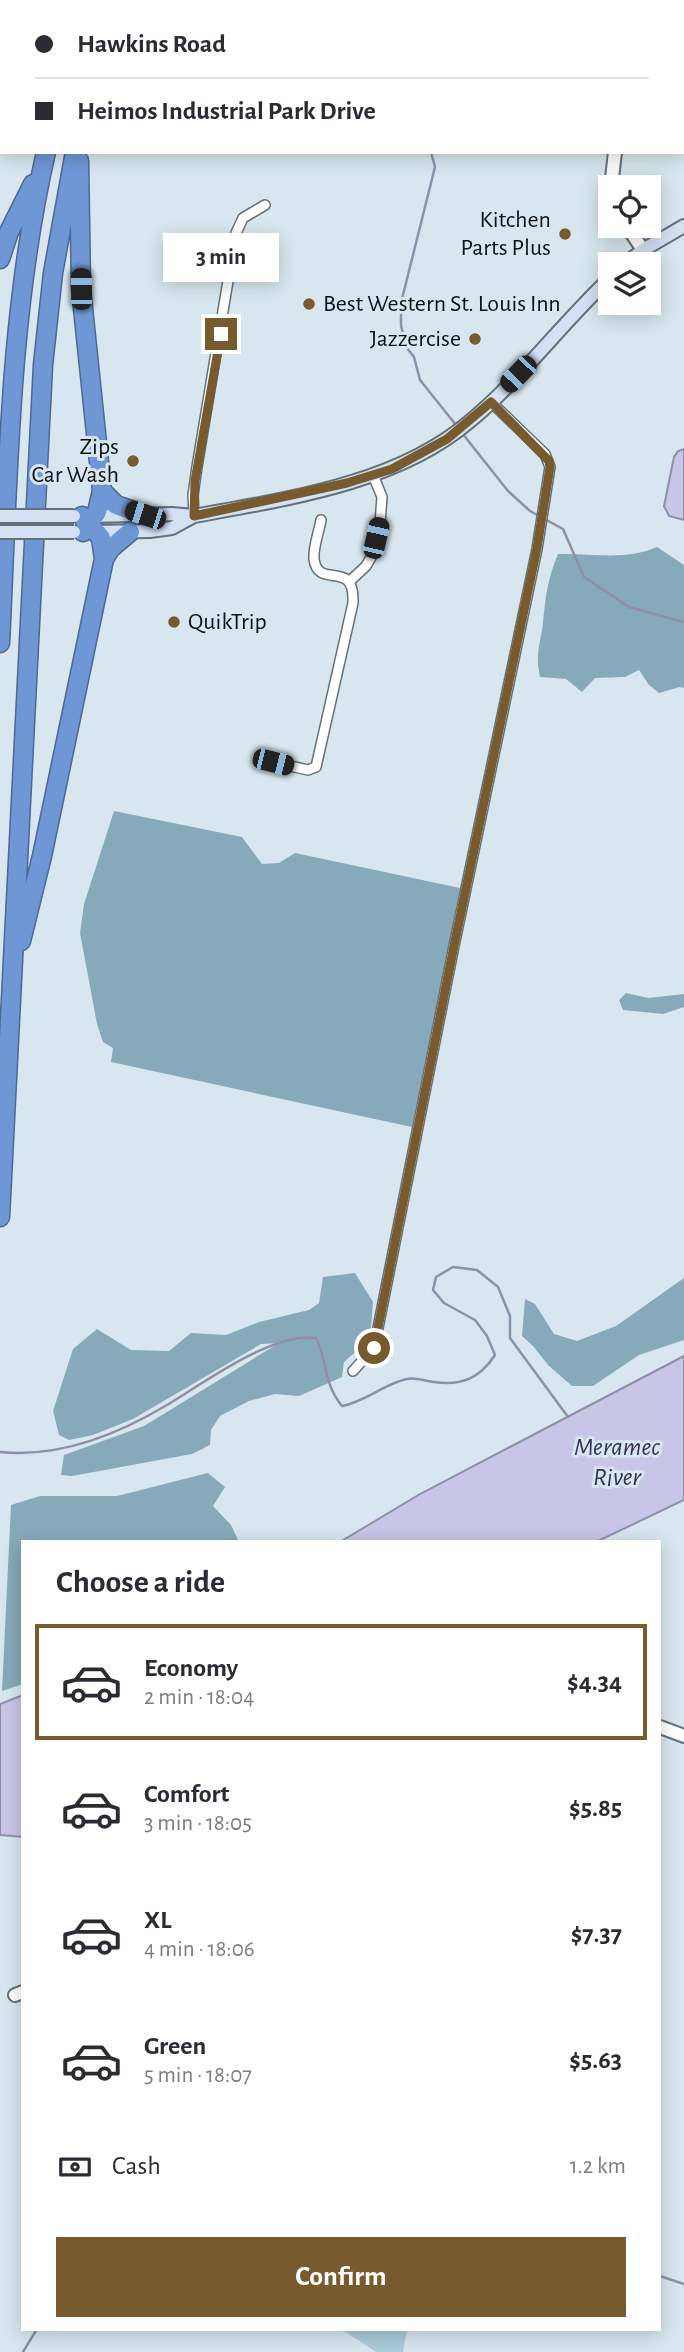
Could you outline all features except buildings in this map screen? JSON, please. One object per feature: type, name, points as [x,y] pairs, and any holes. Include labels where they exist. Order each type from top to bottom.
[{"type":"highway","points":[[12,978],[42,856],[104,559],[102,538],[85,524],[100,503],[102,491],[81,289],[77,154]]},
{"type":"highway","points":[[0,1217],[43,365],[52,273],[77,154]]},
{"type":"highway","points":[[0,258],[9,232],[45,157]]},
{"type":"highway","points":[[0,643],[17,339],[26,258],[45,157]]},
{"type":"highway","points":[[102,491],[116,505],[145,515]]},
{"type":"highway","points":[[104,559],[110,549],[130,532]]},
{"type":"main road","points":[[640,252],[684,226]]},
{"type":"main road","points":[[0,516],[85,524],[130,532],[172,528],[194,516],[322,489],[373,475],[426,452],[468,423],[598,291]]},
{"type":"main road","points":[[0,532],[145,515],[194,516]]},
{"type":"street","points":[[612,175],[615,154]]},
{"type":"street","points":[[194,516],[195,485],[236,233],[243,218],[265,205]]},
{"type":"street","points":[[636,238],[643,250]]},
{"type":"street","points":[[353,1371],[374,1348],[509,700],[550,467],[545,454],[491,402]]},
{"type":"street","points":[[350,581],[366,566],[373,554],[380,523],[382,497],[373,475]]},
{"type":"street","points":[[273,762],[307,770],[316,766],[353,603],[353,587],[350,581],[322,572],[317,567],[314,557],[321,520]]},
{"type":"street","points":[[661,1727],[684,1736]]},
{"type":"shaded area","points":[[657,547],[684,565],[684,688],[659,693],[649,685],[639,670],[625,677],[595,678],[582,692],[566,679],[540,677],[538,655],[546,596],[558,554],[621,555]]},
{"type":"shaded area","points":[[114,811],[242,837],[262,864],[279,863],[295,853],[460,888],[412,1127],[111,1062],[113,1048],[103,1042],[97,1024],[80,933],[84,904]]},
{"type":"shaded area","points":[[626,993],[648,998],[684,994],[684,1007],[663,1014],[623,1010],[619,1000]]},
{"type":"shaded area","points":[[355,1273],[373,1302],[370,1339],[344,1362],[342,1377],[299,1396],[275,1394],[249,1401],[220,1416],[211,1430],[210,1445],[192,1454],[72,1476],[61,1475],[64,1455],[144,1426],[279,1343],[261,1344],[133,1419],[93,1435],[69,1440],[59,1435],[53,1411],[73,1349],[97,1329],[131,1350],[169,1351],[191,1333],[226,1335],[259,1322],[309,1310],[319,1303],[323,1277]]},
{"type":"shaded area","points":[[684,1278],[684,1340],[639,1355],[593,1386],[572,1386],[548,1365],[522,1336],[525,1299],[535,1304],[554,1334],[577,1341],[616,1326]]},
{"type":"shaded area","points":[[208,1473],[225,1487],[213,1506],[231,1525],[238,1540],[21,1540],[21,1685],[2,1691],[11,1505],[40,1496],[117,1496]]},
{"type":"shaded area","points":[[344,2331],[407,2331],[403,2352],[376,2352]]},
{"type":"water","points":[[684,449],[684,520],[669,516],[664,506],[674,457],[678,451]]},
{"type":"water","name":"Meramec River","points":[[684,1356],[684,1500],[600,1540],[343,1540],[420,1494]]},
{"type":"water","points":[[21,1696],[21,1837],[0,1835],[0,1704]]},
{"type":"waterway","points":[[432,154],[435,167],[401,303],[401,326],[420,380],[456,425]]},
{"type":"waterway","points":[[462,433],[508,491],[530,511],[563,529],[584,577],[629,607],[684,622]]},
{"type":"waterway","points":[[0,1452],[22,1453],[66,1448],[108,1435],[148,1416],[239,1361],[279,1343],[298,1338],[316,1338],[332,1389],[342,1406],[408,1379],[444,1383],[469,1379],[483,1369],[495,1355],[487,1336],[475,1320],[444,1303],[433,1290],[436,1277],[453,1267],[477,1270],[498,1287],[510,1316],[510,1338],[568,1417]]},
{"type":"waterway","points":[[661,2276],[684,2284]]},
{"type":"waterway","points":[[23,2352],[36,2331]]},
{"type":"place","name":"Kitchen Parts Plus","points":[[565,234]]},
{"type":"place","name":"Best Western St. Louis Inn","points":[[309,304]]},
{"type":"place","name":"Jazzercise","points":[[475,339]]},
{"type":"place","name":"Zips Car Wash","points":[[133,461]]},
{"type":"place","name":"QuikTrip","points":[[174,622]]},
{"type":"route","points":[[221,334],[195,481],[194,516],[347,483],[392,469],[447,439],[491,402],[545,454],[550,467],[537,548],[374,1348]]}]
